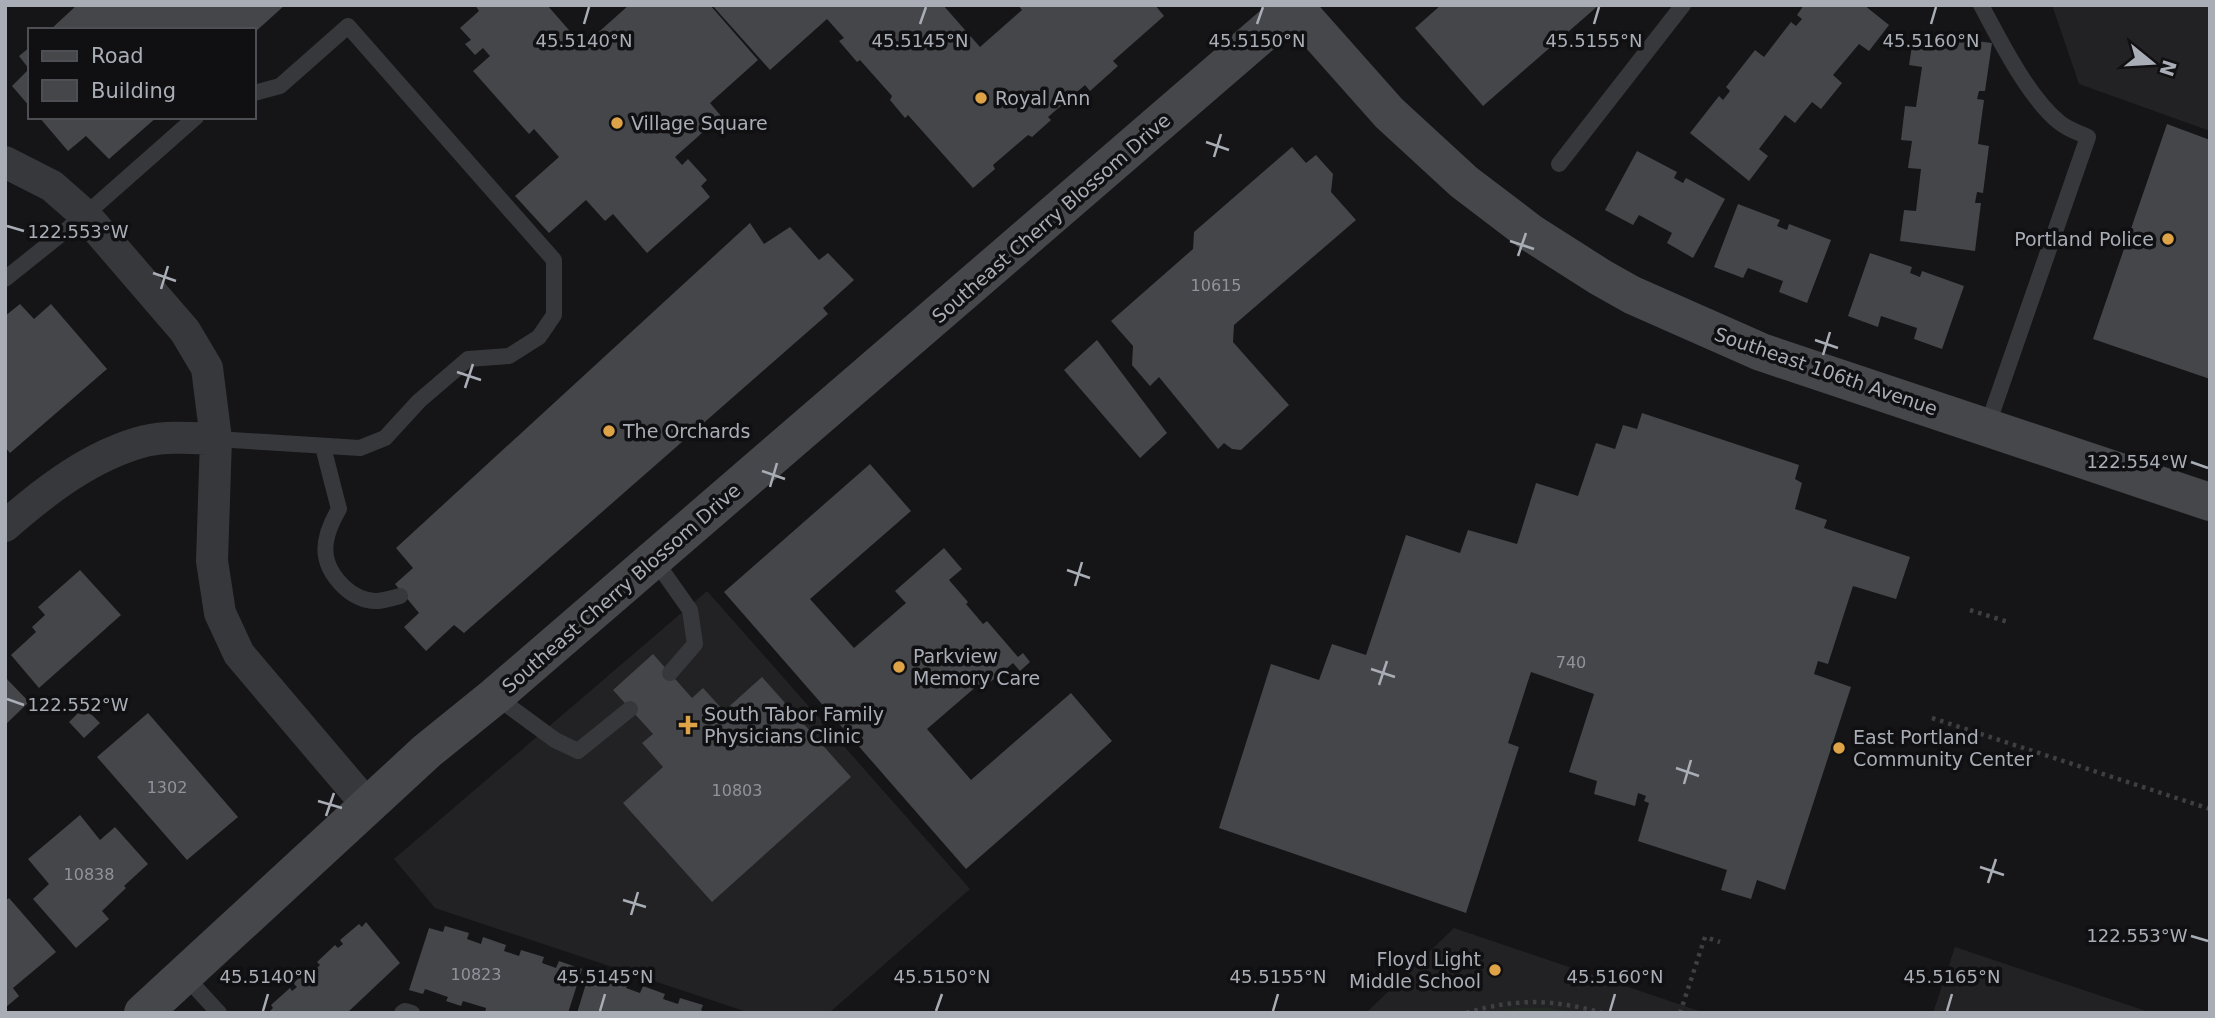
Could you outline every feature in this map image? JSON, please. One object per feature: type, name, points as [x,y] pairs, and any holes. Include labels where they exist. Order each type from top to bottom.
[{"type":"main road","name":"Southeast 106th Avenue","points":[[1294,6],[1389,113],[1441,162],[1496,208],[1600,277],[1660,308],[1761,352],[2210,502]]},
{"type":"main road","name":"Southeast Cherry Blossom Drive","points":[[143,1013],[427,751],[495,696],[1294,6]]},
{"type":"street","points":[[5,162],[51,186],[85,215],[185,331],[207,368],[216,439],[212,561],[220,613],[239,654],[368,806]]},
{"type":"street","points":[[5,526],[44,491],[103,457],[145,441],[181,437],[216,439]]},
{"type":"lane","points":[[1559,164],[1683,5]]},
{"type":"lane","points":[[1982,5],[2004,48],[2037,98],[2059,123],[2088,137],[1987,428]]},
{"type":"lane","points":[[216,439],[360,448],[385,438],[419,401],[468,359],[509,356],[538,337],[554,315],[554,260],[348,26],[280,86],[256,92]]},
{"type":"lane","points":[[5,279],[85,215],[194,119]]},
{"type":"lane","points":[[323,447],[339,509],[328,527],[325,553],[332,575],[352,595],[376,601],[400,596]]},
{"type":"lane","points":[[654,559],[690,610],[695,644],[670,673]]},
{"type":"lane","points":[[495,696],[555,740],[578,751],[630,709]]},
{"type":"lane","points":[[184,976],[219,1013]]},
{"type":"lane","points":[[402,1013],[412,1013]]},
{"type":"path","points":[[1970,610],[2008,622]]},
{"type":"path","points":[[1932,718],[2210,809]]},
{"type":"path","points":[[1680,1013],[1705,937],[1720,942]]},
{"type":"path","points":[[1466,1013],[1491,1006],[1534,1002],[1564,1003],[1603,1013]]},
{"type":"shaded area","points":[[2052,5],[2210,5],[2210,131],[2079,84]]},
{"type":"shaded area","name":"South Tabor Family Physicians Clinic","points":[[707,591],[970,889],[829,1013],[750,1013],[435,908],[394,859]]},
{"type":"shaded area","name":"Floyd Light Middle School","points":[[1454,928],[1705,1013],[1366,1013]]},
{"type":"shaded area","points":[[1955,947],[2152,1013],[1933,1013]]},
{"type":"shaded area","points":[[1518,1008],[1550,1008],[1582,1013],[1487,1013]]},
{"type":"building","points":[[77,5],[285,5],[256,31],[256,28],[52,28]]},
{"type":"building","name":"Village Square","points":[[475,5],[547,5],[583,46],[629,5],[710,5],[758,60],[710,103],[721,116],[675,157],[682,165],[688,159],[707,180],[701,186],[710,197],[647,253],[613,214],[605,221],[586,200],[549,233],[515,196],[559,157],[534,129],[529,134],[473,71],[490,56],[483,48],[475,55],[465,44],[471,40],[460,28],[479,11]]},
{"type":"building","name":"Royal Ann","points":[[712,5],[943,5],[980,47],[1022,10],[1018,5],[1155,5],[1164,16],[1113,61],[1118,66],[1090,91],[1085,85],[1048,117],[1051,120],[1032,137],[1028,135],[993,165],[995,169],[973,188],[908,115],[905,118],[890,100],[892,96],[839,41],[844,38],[827,19],[770,70]]},
{"type":"building","points":[[1441,5],[1599,5],[1483,106],[1415,28]]},
{"type":"building","points":[[1804,5],[1864,5],[1889,25],[1869,51],[1859,44],[1833,75],[1842,83],[1821,109],[1812,102],[1795,123],[1785,115],[1759,149],[1768,156],[1749,181],[1690,133],[1719,96],[1723,100],[1730,91],[1726,87],[1755,50],[1764,57],[1791,22],[1796,26],[1802,19],[1797,15]]},
{"type":"building","points":[[1914,33],[1992,43],[1985,91],[1979,91],[1977,99],[1984,100],[1978,144],[1989,146],[1983,193],[1977,192],[1975,203],[1981,203],[1975,251],[1900,241],[1904,210],[1916,211],[1921,169],[1908,168],[1912,141],[1901,140],[1905,106],[1916,107],[1922,67],[1909,65]]},
{"type":"building","points":[[28,49],[28,68],[19,56]]},
{"type":"building","points":[[28,70],[28,105],[12,86]]},
{"type":"building","points":[[41,119],[155,119],[109,159],[86,136],[68,151]]},
{"type":"building","name":"Portland Police","points":[[2167,124],[2210,140],[2210,379],[2093,339]]},
{"type":"building","points":[[1292,147],[1306,163],[1316,155],[1333,174],[1331,192],[1356,220],[1234,325],[1233,342],[1289,405],[1241,450],[1232,449],[1224,443],[1218,449],[1159,377],[1150,386],[1132,365],[1133,346],[1111,321],[1193,249],[1194,232]]},
{"type":"building","points":[[1637,151],[1677,172],[1674,178],[1683,183],[1686,178],[1725,199],[1693,258],[1667,243],[1672,233],[1639,215],[1633,225],[1605,210]]},
{"type":"building","points":[[1738,204],[1780,220],[1777,226],[1787,230],[1789,224],[1831,240],[1807,303],[1779,292],[1783,281],[1748,268],[1743,278],[1714,267]]},
{"type":"building","name":"The Orchards","points":[[750,223],[764,244],[790,227],[819,260],[828,253],[854,280],[823,308],[828,314],[464,633],[454,625],[426,651],[404,627],[419,613],[395,584],[413,568],[396,548]]},
{"type":"building","points":[[1870,253],[1912,267],[1910,273],[1920,277],[1922,271],[1964,286],[1942,349],[1914,339],[1917,328],[1881,316],[1878,327],[1848,316]]},
{"type":"building","points":[[20,304],[34,319],[51,304],[107,369],[10,453],[5,447],[5,316]]},
{"type":"building","points":[[1097,340],[1167,433],[1140,458],[1064,370]]},
{"type":"building","points":[[1642,413],[1799,465],[1795,479],[1802,483],[1795,509],[1827,520],[1824,528],[1910,557],[1896,599],[1853,586],[1828,664],[1818,661],[1814,674],[1851,687],[1785,890],[1757,880],[1751,899],[1721,890],[1727,870],[1638,841],[1649,803],[1644,801],[1646,796],[1638,793],[1635,806],[1594,794],[1597,781],[1569,772],[1594,694],[1531,672],[1508,743],[1519,747],[1466,913],[1219,828],[1271,664],[1319,680],[1332,644],[1366,655],[1406,535],[1460,553],[1468,530],[1517,544],[1536,483],[1578,496],[1596,443],[1615,449],[1623,425],[1637,429]]},
{"type":"building","name":"Parkview Memory Care","points":[[870,464],[911,511],[810,599],[854,648],[906,603],[895,591],[944,548],[962,569],[949,580],[968,602],[966,604],[983,624],[987,621],[1018,657],[1023,653],[1030,662],[1020,671],[1013,663],[982,689],[978,685],[927,729],[971,780],[1071,693],[1112,741],[966,869],[724,592]]},
{"type":"building","points":[[80,570],[121,615],[39,688],[11,655],[36,632],[32,627],[45,615],[38,607]]},
{"type":"building","points":[[653,654],[692,698],[703,688],[724,711],[762,677],[851,777],[712,902],[623,803],[663,767],[642,743],[653,734],[613,690]]},
{"type":"building","points":[[5,677],[29,702],[5,725]]},
{"type":"building","points":[[84,707],[100,723],[84,738],[69,722]]},
{"type":"building","points":[[148,713],[238,817],[187,860],[97,757]]},
{"type":"building","points":[[80,815],[100,840],[115,827],[148,864],[102,911],[109,919],[76,948],[33,899],[49,884],[28,859]]},
{"type":"building","points":[[9,898],[56,952],[13,988],[19,996],[5,1008],[5,901]]},
{"type":"building","points":[[366,922],[400,963],[347,1013],[268,1013],[273,1008],[271,1005],[290,988],[292,991],[297,987],[293,983],[313,967],[315,970],[320,965],[317,962],[335,945],[338,948],[343,944],[340,940],[359,924],[362,927]]},
{"type":"building","points":[[445,926],[469,933],[467,939],[481,944],[483,937],[506,945],[504,951],[519,956],[521,950],[544,957],[542,963],[556,968],[559,961],[582,969],[568,1013],[485,1013],[486,1008],[463,1001],[461,1006],[446,1001],[448,997],[425,989],[423,994],[409,990],[429,928],[443,932]]},
{"type":"building","points":[[604,976],[628,983],[626,988],[640,993],[643,986],[665,994],[663,999],[678,1004],[680,998],[703,1005],[701,1010],[707,1013],[577,1013],[588,977],[602,982]]},
{"type":"place","name":"Royal Ann","points":[[981,98]]},
{"type":"place","name":"Village Square","points":[[617,123]]},
{"type":"place","name":"Portland Police","points":[[2168,239]]},
{"type":"place","name":"The Orchards","points":[[609,431]]},
{"type":"place","name":"Parkview Memory Care","points":[[899,667]]},
{"type":"place","name":"South Tabor Family Physicians Clinic","points":[[688,725]]},
{"type":"place","name":"East Portland Community Center","points":[[1839,748]]},
{"type":"place","name":"Floyd Light Middle School","points":[[1495,970]]}]
